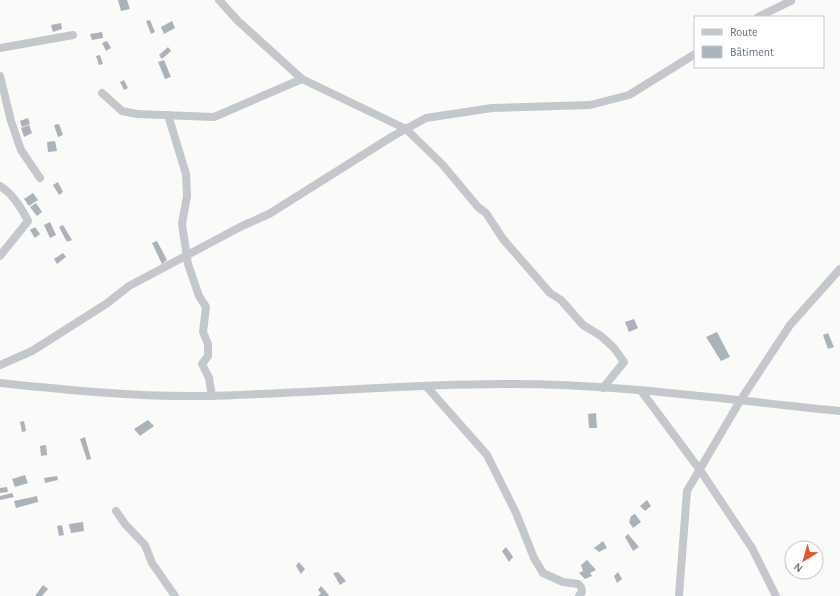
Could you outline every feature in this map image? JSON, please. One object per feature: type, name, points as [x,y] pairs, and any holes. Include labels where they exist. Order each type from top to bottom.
[{"type":"street","points":[[219,0],[238,21],[302,79],[406,129],[442,164],[478,207],[486,214],[503,239],[550,293],[560,300],[584,325],[601,336],[614,348],[624,362],[603,388]]},
{"type":"street","points":[[760,16],[791,1],[790,0]]},
{"type":"street","points":[[0,48],[73,35]]},
{"type":"street","points":[[0,365],[32,351],[106,304],[129,286],[187,257],[242,226],[269,214],[309,188],[426,118],[441,114],[492,108],[590,105],[629,95],[694,55]]},
{"type":"street","points":[[0,76],[20,150],[40,178]]},
{"type":"street","points":[[102,93],[122,111],[137,114],[214,117],[302,79]]},
{"type":"street","points":[[168,115],[186,174],[187,196],[182,224],[190,273],[199,296],[206,307],[203,332],[208,344],[208,356],[202,364],[209,378],[212,396]]},
{"type":"street","points":[[0,186],[5,189],[18,205],[28,221],[0,256]]},
{"type":"street","points":[[679,596],[687,491],[740,401],[790,325],[840,269]]},
{"type":"street","points":[[0,383],[61,390],[212,396],[330,392],[426,386],[543,384],[603,388],[840,411]]},
{"type":"street","points":[[426,386],[488,455],[516,513],[534,558],[543,573],[563,582],[578,584],[581,587],[582,592],[578,596]]},
{"type":"street","points":[[642,392],[700,470],[752,548],[776,596]]},
{"type":"street","points":[[116,511],[125,524],[145,545],[152,563],[175,596]]},
{"type":"building","points":[[118,0],[127,0],[130,9],[121,11]]},
{"type":"building","points":[[150,20],[155,32],[151,34],[146,21]]},
{"type":"building","points":[[172,21],[175,28],[164,34],[161,27]]},
{"type":"building","points":[[61,23],[62,29],[53,32],[51,25]]},
{"type":"building","points":[[102,32],[103,38],[92,40],[90,34]]},
{"type":"building","points":[[107,41],[111,48],[106,51],[102,43]]},
{"type":"building","points":[[168,47],[171,51],[162,59],[159,55]]},
{"type":"building","points":[[100,55],[103,64],[99,65],[96,56]]},
{"type":"building","points":[[164,60],[171,77],[165,79],[158,62]]},
{"type":"building","points":[[124,80],[128,88],[124,90],[120,82]]},
{"type":"building","points":[[28,118],[30,124],[22,127],[20,121]]},
{"type":"building","points":[[59,124],[63,135],[58,137],[54,125]]},
{"type":"building","points":[[29,125],[32,133],[24,137],[21,128]]},
{"type":"building","points":[[55,141],[57,151],[48,152],[47,142]]},
{"type":"building","points":[[58,182],[63,192],[59,195],[53,185]]},
{"type":"building","points":[[33,193],[38,200],[29,206],[24,199]]},
{"type":"building","points":[[36,203],[42,212],[37,216],[30,207]]},
{"type":"building","points":[[50,222],[56,235],[50,238],[44,225]]},
{"type":"building","points":[[63,225],[72,240],[67,242],[59,227]]},
{"type":"building","points":[[35,227],[40,234],[35,238],[30,230]]},
{"type":"building","points":[[157,241],[167,260],[162,264],[152,243]]},
{"type":"building","points":[[63,253],[66,257],[57,264],[54,259]]},
{"type":"building","points":[[634,319],[638,328],[629,332],[625,322]]},
{"type":"building","points":[[717,332],[730,357],[721,361],[706,337]]},
{"type":"building","points":[[828,333],[834,347],[828,349],[823,335]]},
{"type":"building","points":[[596,413],[597,428],[589,428],[588,414]]},
{"type":"building","points":[[148,420],[154,426],[140,436],[134,429]]},
{"type":"building","points":[[24,421],[26,431],[22,432],[20,422]]},
{"type":"building","points":[[85,437],[91,459],[87,460],[80,439]]},
{"type":"building","points":[[46,445],[47,455],[41,456],[40,446]]},
{"type":"building","points":[[25,475],[28,483],[15,487],[12,479]]},
{"type":"building","points":[[57,476],[58,480],[45,483],[44,478]]},
{"type":"building","points":[[7,487],[8,492],[0,493],[0,488]]},
{"type":"building","points":[[12,493],[14,497],[0,500],[0,496]]},
{"type":"building","points":[[37,496],[38,502],[16,508],[14,501]]},
{"type":"building","points":[[647,500],[651,506],[645,511],[640,506]]},
{"type":"building","points":[[635,514],[641,522],[633,528],[629,522],[631,516]]},
{"type":"building","points":[[83,522],[84,531],[71,533],[69,524]]},
{"type":"building","points":[[62,525],[64,535],[59,536],[57,526]]},
{"type":"building","points":[[628,534],[639,547],[633,551],[625,537]]},
{"type":"building","points":[[603,541],[607,548],[599,552],[594,548]]},
{"type":"building","points":[[506,547],[513,557],[509,562],[502,551]]},
{"type":"building","points":[[587,560],[596,570],[590,573],[592,576],[585,579],[579,573],[583,571],[581,565]]},
{"type":"building","points":[[299,562],[305,569],[301,574],[296,566]]},
{"type":"building","points":[[338,572],[346,581],[340,585],[333,573]]},
{"type":"building","points":[[618,572],[622,579],[617,583],[614,576]]},
{"type":"building","points":[[43,585],[48,589],[42,596],[35,596]]},
{"type":"building","points":[[321,586],[329,595],[328,596],[318,596],[321,593],[318,590]]}]
